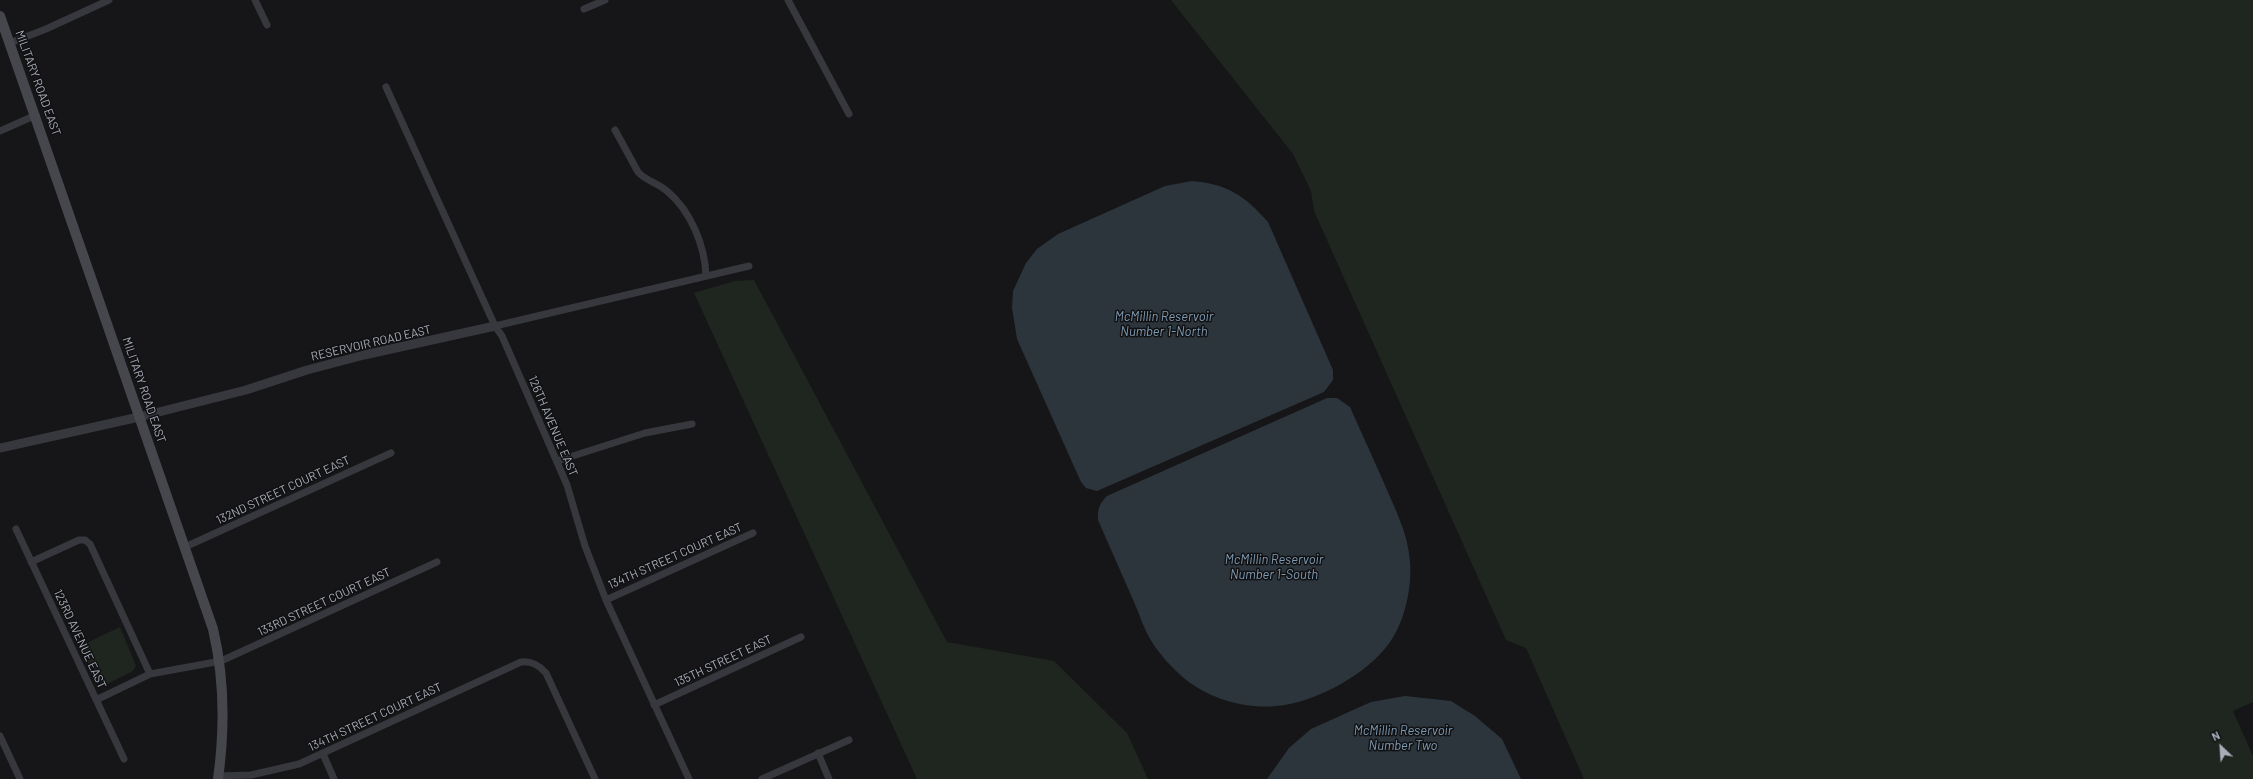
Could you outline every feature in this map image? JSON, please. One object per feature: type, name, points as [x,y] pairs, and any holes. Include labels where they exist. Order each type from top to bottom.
[{"type":"main road","name":"MILITARY ROAD EAST","points":[[0,16],[36,115],[213,630],[221,661],[224,714],[219,778]]},
{"type":"street","points":[[10,43],[46,29],[108,0]]},
{"type":"street","points":[[256,0],[267,25]]},
{"type":"street","points":[[584,9],[605,0]]},
{"type":"street","points":[[788,0],[849,114]]},
{"type":"street","name":"126TH AVENUE EAST","points":[[386,87],[495,326],[502,336],[557,461],[567,485],[585,546],[606,600],[689,779]]},
{"type":"street","points":[[0,131],[36,115]]},
{"type":"street","points":[[615,130],[638,172],[643,177],[666,190],[683,209],[701,243],[706,263],[706,276]]},
{"type":"street","name":"RESERVOIR ROAD EAST","points":[[0,448],[139,417],[246,390],[307,370],[357,357],[749,266]]},
{"type":"street","points":[[557,461],[634,436],[692,424]]},
{"type":"street","name":"132ND STREET COURT EAST","points":[[185,547],[391,453]]},
{"type":"street","name":"123RD AVENUE EAST","points":[[16,530],[124,759]]},
{"type":"street","name":"134TH STREET COURT EAST","points":[[606,600],[753,533]]},
{"type":"street","points":[[31,562],[79,540],[85,540],[90,544],[150,674]]},
{"type":"street","name":"133RD STREET COURT EAST","points":[[96,700],[150,674],[221,661],[436,562]]},
{"type":"street","name":"135TH STREET EAST","points":[[654,705],[801,637]]},
{"type":"street","name":"134TH STREET COURT EAST","points":[[219,778],[274,771],[323,754],[521,662],[535,664],[546,673],[595,779]]},
{"type":"street","points":[[0,736],[20,779]]},
{"type":"street","points":[[762,779],[849,740]]},
{"type":"street","points":[[818,753],[829,779]]},
{"type":"street","points":[[323,754],[334,779]]},
{"type":"shaded area","points":[[1171,0],[2253,0],[2253,702],[2233,711],[2253,756],[2253,779],[1584,779],[1526,648],[1506,640],[1314,211],[1311,191],[1293,154]]},
{"type":"shaded area","points":[[754,280],[947,642],[1054,661],[1127,733],[1148,779],[917,779],[694,293],[735,281]]},
{"type":"shaded area","points":[[120,627],[136,666],[133,671],[107,684],[99,683],[95,679],[80,646]]},
{"type":"water","name":"McMillin Reservoir Number 1-North","points":[[1192,181],[1226,188],[1243,198],[1268,222],[1333,370],[1333,380],[1324,392],[1097,491],[1086,488],[1081,482],[1017,339],[1012,308],[1013,291],[1026,263],[1037,249],[1058,234],[1165,186]]},
{"type":"water","name":"McMillin Reservoir Number 1-South","points":[[1327,398],[1337,398],[1350,407],[1404,531],[1409,551],[1410,582],[1409,593],[1400,624],[1390,642],[1368,665],[1355,676],[1323,693],[1291,704],[1276,706],[1252,706],[1228,701],[1205,692],[1185,679],[1167,662],[1152,642],[1144,627],[1098,520],[1100,506],[1102,501],[1107,496]]},
{"type":"water","name":"McMillin Reservoir Number Two","points":[[1405,696],[1451,701],[1475,716],[1502,739],[1521,779],[1267,779],[1289,748],[1311,729],[1371,702]]}]
